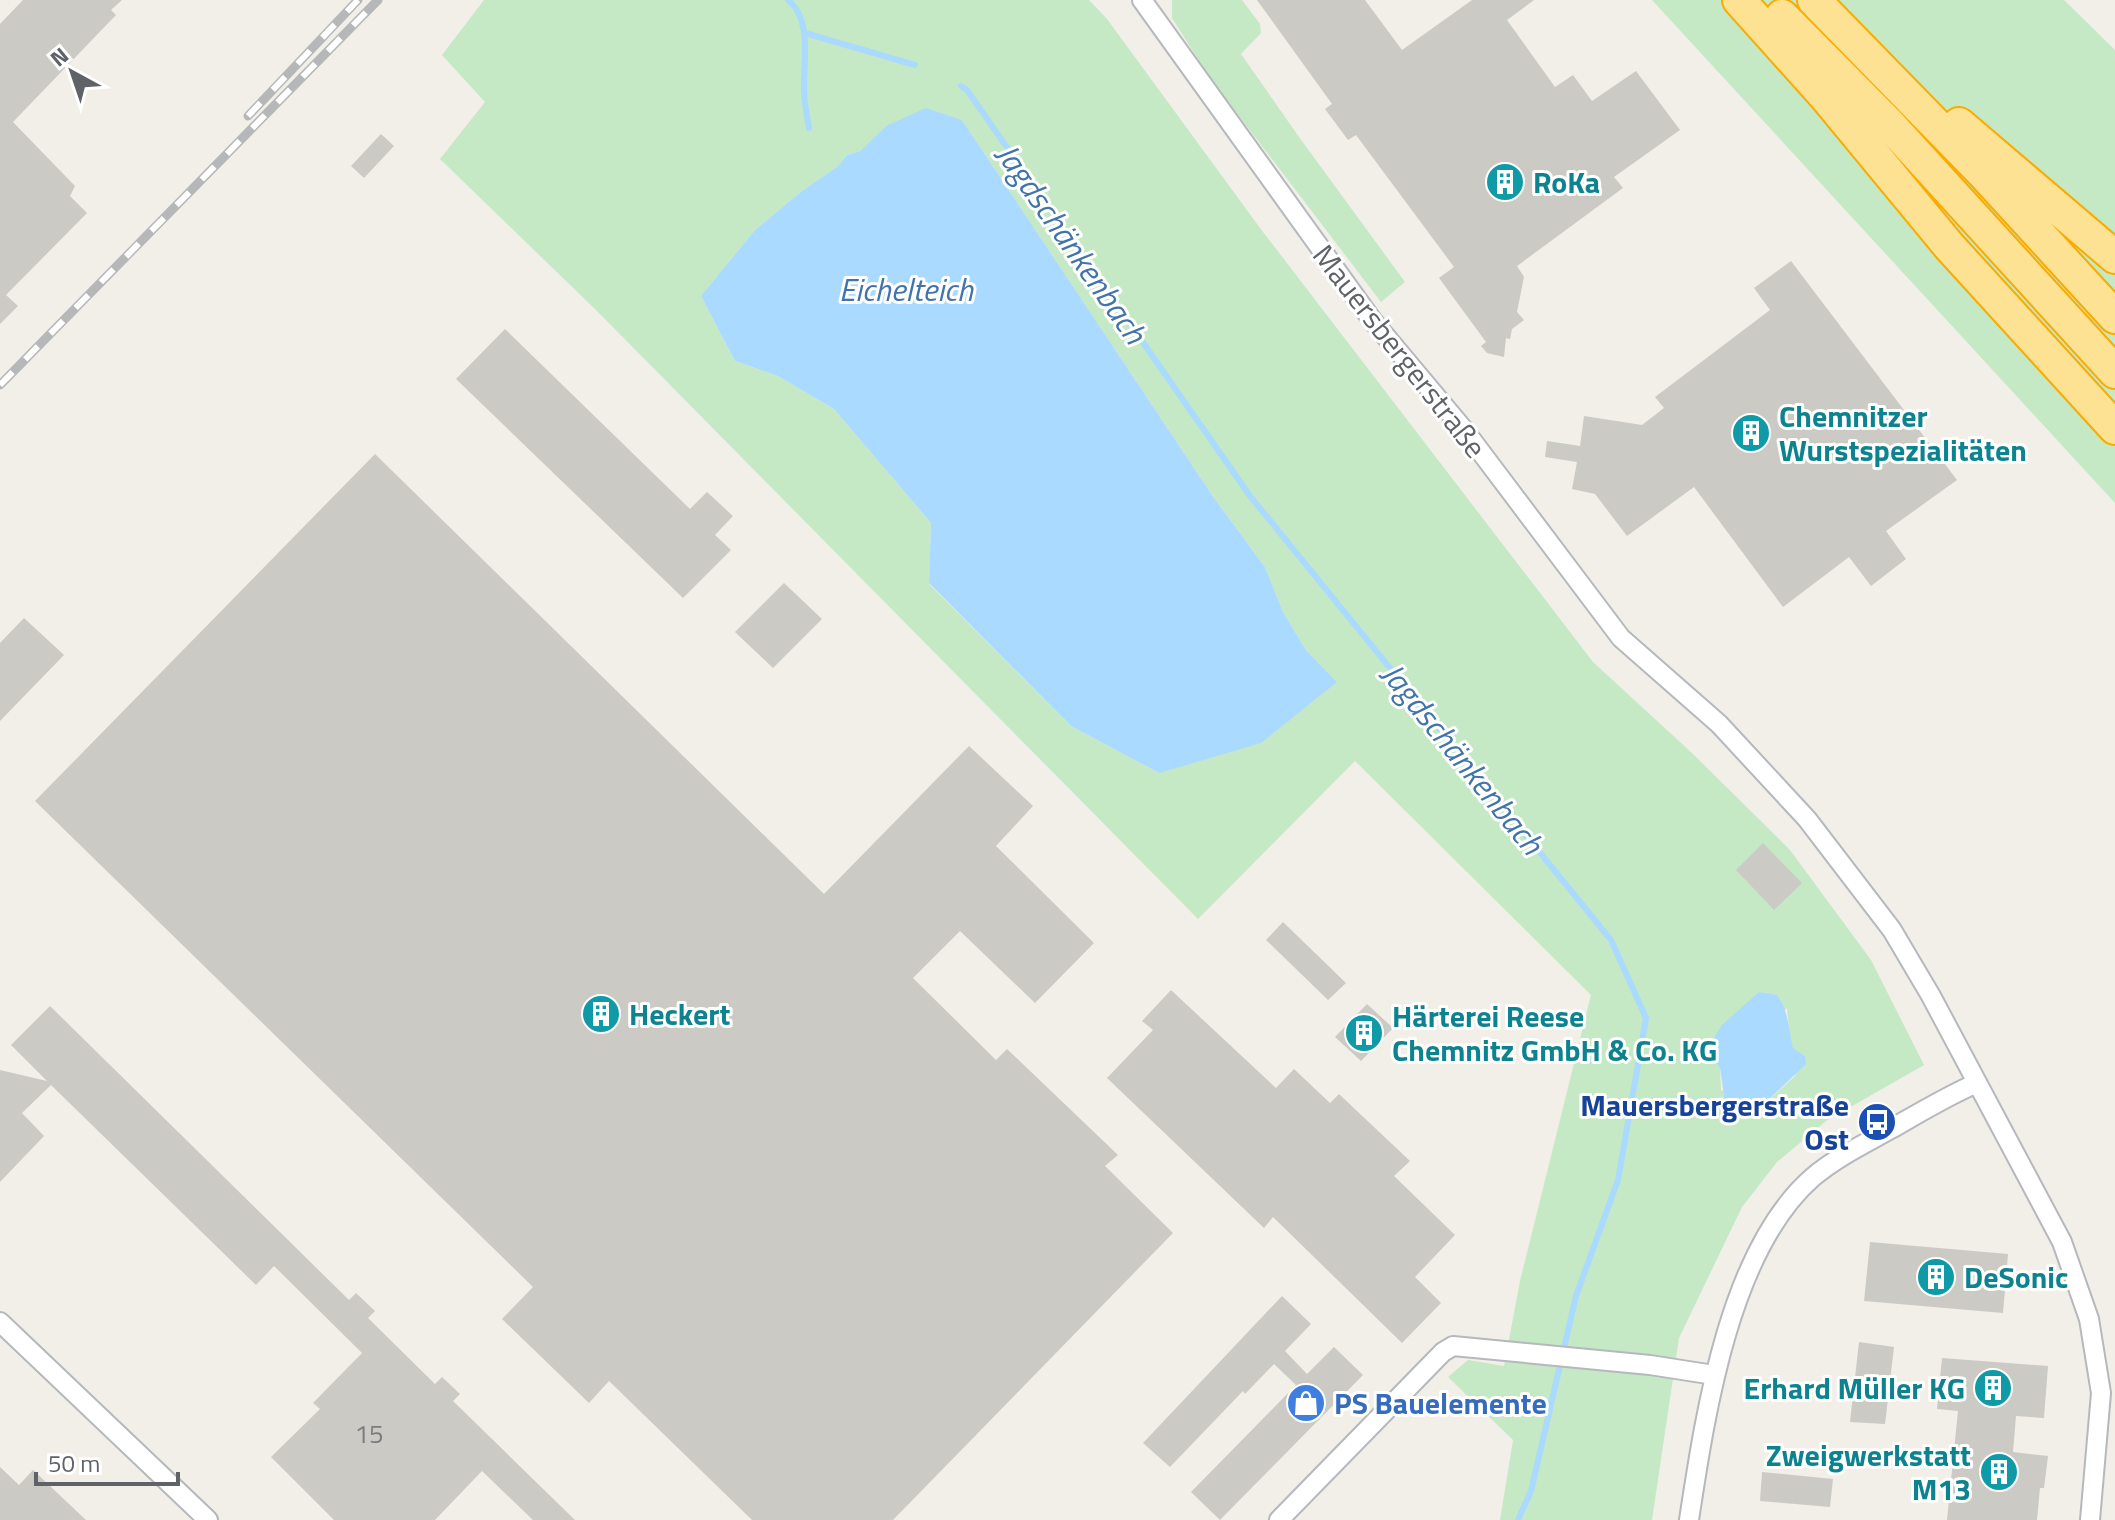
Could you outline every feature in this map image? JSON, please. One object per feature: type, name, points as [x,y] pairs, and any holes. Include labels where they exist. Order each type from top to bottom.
[{"type":"highway","points":[[1739,0],[1800,66],[1949,246],[2115,428]]},
{"type":"highway","points":[[1765,0],[1889,124],[2115,372]]},
{"type":"highway","points":[[1814,0],[1983,173],[2115,317]]},
{"type":"highway","points":[[1893,79],[1973,133],[2115,257]]},
{"type":"street","name":"Mauersbergerstraße","points":[[1142,0],[1372,320],[1465,431],[1621,638],[1660,669],[1719,724],[1816,831],[1892,930],[1931,996],[2062,1242],[2089,1319],[2101,1393],[2090,1520]]},
{"type":"street","points":[[1156,19],[1157,0]]},
{"type":"street","points":[[1689,1520],[1714,1375],[1741,1292],[1765,1239],[1811,1178],[1838,1158],[1977,1083]]},
{"type":"street","points":[[0,1322],[208,1520]]},
{"type":"street","points":[[1279,1520],[1443,1352],[1453,1346],[1650,1365],[1714,1375]]},
{"type":"green space","points":[[484,0],[1089,0],[1107,19],[1260,228],[1593,662],[1693,754],[1790,850],[1871,960],[1924,1065],[1826,1121],[1777,1162],[1742,1207],[1679,1338],[1652,1520],[1500,1520],[1513,1440],[1448,1377],[1468,1360],[1504,1366],[1520,1281],[1591,995],[1355,761],[1198,919],[596,310],[440,159],[485,102],[442,55]],"holes":[[[962,120],[1214,498],[1265,567],[1283,612],[1306,650],[1336,681],[1159,773],[1071,726],[929,584],[931,523],[834,409],[778,376],[735,361],[701,296],[755,230],[838,166],[847,155],[860,151],[886,126]],[[1787,1008],[1793,1049],[1805,1056],[1794,1077],[1760,1108],[1721,1090],[1720,1068]]]},
{"type":"green space","points":[[1172,0],[1242,0],[1260,24],[1261,33],[1241,54],[1405,282],[1381,302],[1210,78],[1172,18]]},
{"type":"green space","points":[[1652,0],[2064,0],[2115,50],[2115,503]]},
{"type":"water","name":"Eichelteich","points":[[926,108],[962,120],[1214,498],[1265,567],[1283,612],[1306,650],[1337,682],[1261,743],[1159,773],[1071,726],[929,583],[931,523],[834,409],[778,376],[735,361],[701,296],[755,230],[838,166],[847,155],[860,151],[886,126]]},
{"type":"water","points":[[1759,992],[1777,995],[1781,1001],[1793,1048],[1805,1056],[1806,1064],[1760,1108],[1746,1114],[1726,1109],[1720,1068],[1711,1054],[1712,1041],[1722,1025]]},
{"type":"building","points":[[23,0],[122,0],[111,10],[116,15],[13,122],[75,186],[70,196],[87,213],[6,295],[18,306],[0,324],[0,24]]},
{"type":"building","name":"RoKa","points":[[1257,0],[1365,0],[1402,50],[1472,0],[1534,0],[1507,20],[1555,87],[1573,75],[1592,101],[1636,71],[1680,130],[1614,177],[1623,188],[1517,266],[1524,277],[1517,312],[1524,320],[1512,329],[1510,339],[1506,338],[1504,357],[1487,353],[1481,346],[1486,342],[1439,278],[1454,267],[1356,135],[1348,140],[1325,109],[1332,104]]},
{"type":"building","points":[[381,134],[394,146],[364,178],[351,166]]},
{"type":"building","name":"Chemnitzer Wurstspezialitäten","points":[[1791,261],[1957,480],[1886,531],[1906,559],[1871,586],[1849,557],[1783,607],[1694,487],[1627,536],[1595,494],[1572,489],[1577,462],[1545,457],[1547,441],[1580,446],[1584,416],[1642,425],[1664,408],[1655,397],[1770,310],[1754,288]]},
{"type":"building","points":[[505,329],[690,509],[707,492],[733,516],[715,535],[731,550],[683,598],[456,379]]},
{"type":"building","name":"Heckert","points":[[375,454],[824,894],[969,746],[1033,806],[996,846],[1094,943],[1035,1003],[960,931],[913,978],[996,1060],[1007,1049],[1118,1155],[1105,1166],[1173,1233],[893,1520],[752,1520],[609,1381],[589,1403],[502,1319],[533,1287],[35,801]]},
{"type":"building","points":[[784,583],[822,619],[773,668],[735,632]]},
{"type":"building","points":[[24,618],[64,655],[0,721],[0,643]]},
{"type":"building","points":[[1763,843],[1802,883],[1774,910],[1736,870]]},
{"type":"building","points":[[1283,922],[1346,983],[1328,1000],[1266,940]]},
{"type":"building","points":[[1171,990],[1276,1088],[1294,1069],[1330,1103],[1339,1094],[1410,1161],[1394,1176],[1455,1235],[1415,1277],[1441,1303],[1402,1343],[1273,1217],[1264,1228],[1107,1078],[1153,1030],[1142,1021]]},
{"type":"building","name":"Härterei Reese Chemnitz GmbH & Co. KG","points":[[1367,1004],[1393,1028],[1361,1061],[1335,1037]]},
{"type":"building","points":[[50,1006],[349,1300],[356,1293],[375,1311],[368,1318],[435,1384],[442,1377],[460,1394],[453,1401],[575,1520],[533,1520],[482,1471],[435,1520],[334,1520],[271,1457],[320,1409],[313,1403],[362,1353],[274,1266],[256,1285],[51,1085],[22,1113],[44,1136],[0,1182],[0,1070],[47,1081],[11,1045]]},
{"type":"building","name":"DeSonic","points":[[1870,1242],[2008,1254],[2003,1313],[1864,1301]]},
{"type":"building","points":[[1282,1296],[1311,1324],[1285,1351],[1307,1374],[1334,1347],[1363,1375],[1220,1520],[1191,1492],[1296,1385],[1274,1364],[1245,1394],[1243,1391],[1170,1467],[1143,1443]]},
{"type":"building","points":[[1859,1342],[1894,1347],[1885,1424],[1850,1422]]},
{"type":"building","points":[[1942,1358],[2048,1366],[2044,1418],[2016,1416],[2013,1452],[2048,1456],[2044,1488],[2040,1488],[2037,1520],[1947,1520],[1958,1411],[1937,1409]]},
{"type":"building","points":[[0,1467],[19,1485],[33,1470],[86,1520],[0,1520]]},
{"type":"building","points":[[1762,1472],[1833,1479],[1830,1507],[1760,1501]]},
{"type":"waterway","points":[[788,0],[796,9],[804,30],[804,95],[809,128]]},
{"type":"waterway","name":"Jagdschänkenbach","points":[[805,33],[915,65]]},
{"type":"waterway","name":"Jagdschänkenbach","points":[[961,86],[967,90],[1250,496],[1611,940],[1646,1018],[1618,1180],[1576,1296],[1531,1491],[1518,1520]]},
{"type":"railway","points":[[248,116],[358,0]]},
{"type":"railway","points":[[0,385],[378,0]]},
{"type":"place","name":"RoKa","points":[[1505,182]]},
{"type":"place","name":"Chemnitzer Wurstspezialitäten","points":[[1751,433]]},
{"type":"place","name":"Heckert","points":[[601,1014]]},
{"type":"place","name":"Härterei Reese Chemnitz GmbH & Co. KG","points":[[1364,1033]]},
{"type":"place","name":"Mauersbergerstraße Ost","points":[[1877,1122]]},
{"type":"place","name":"DeSonic","points":[[1936,1277]]},
{"type":"place","name":"Erhard Müller KG","points":[[1993,1388]]},
{"type":"place","name":"PS Bauelemente","points":[[1306,1403]]},
{"type":"place","name":"Zweigwerkstatt M13","points":[[1999,1472]]}]
